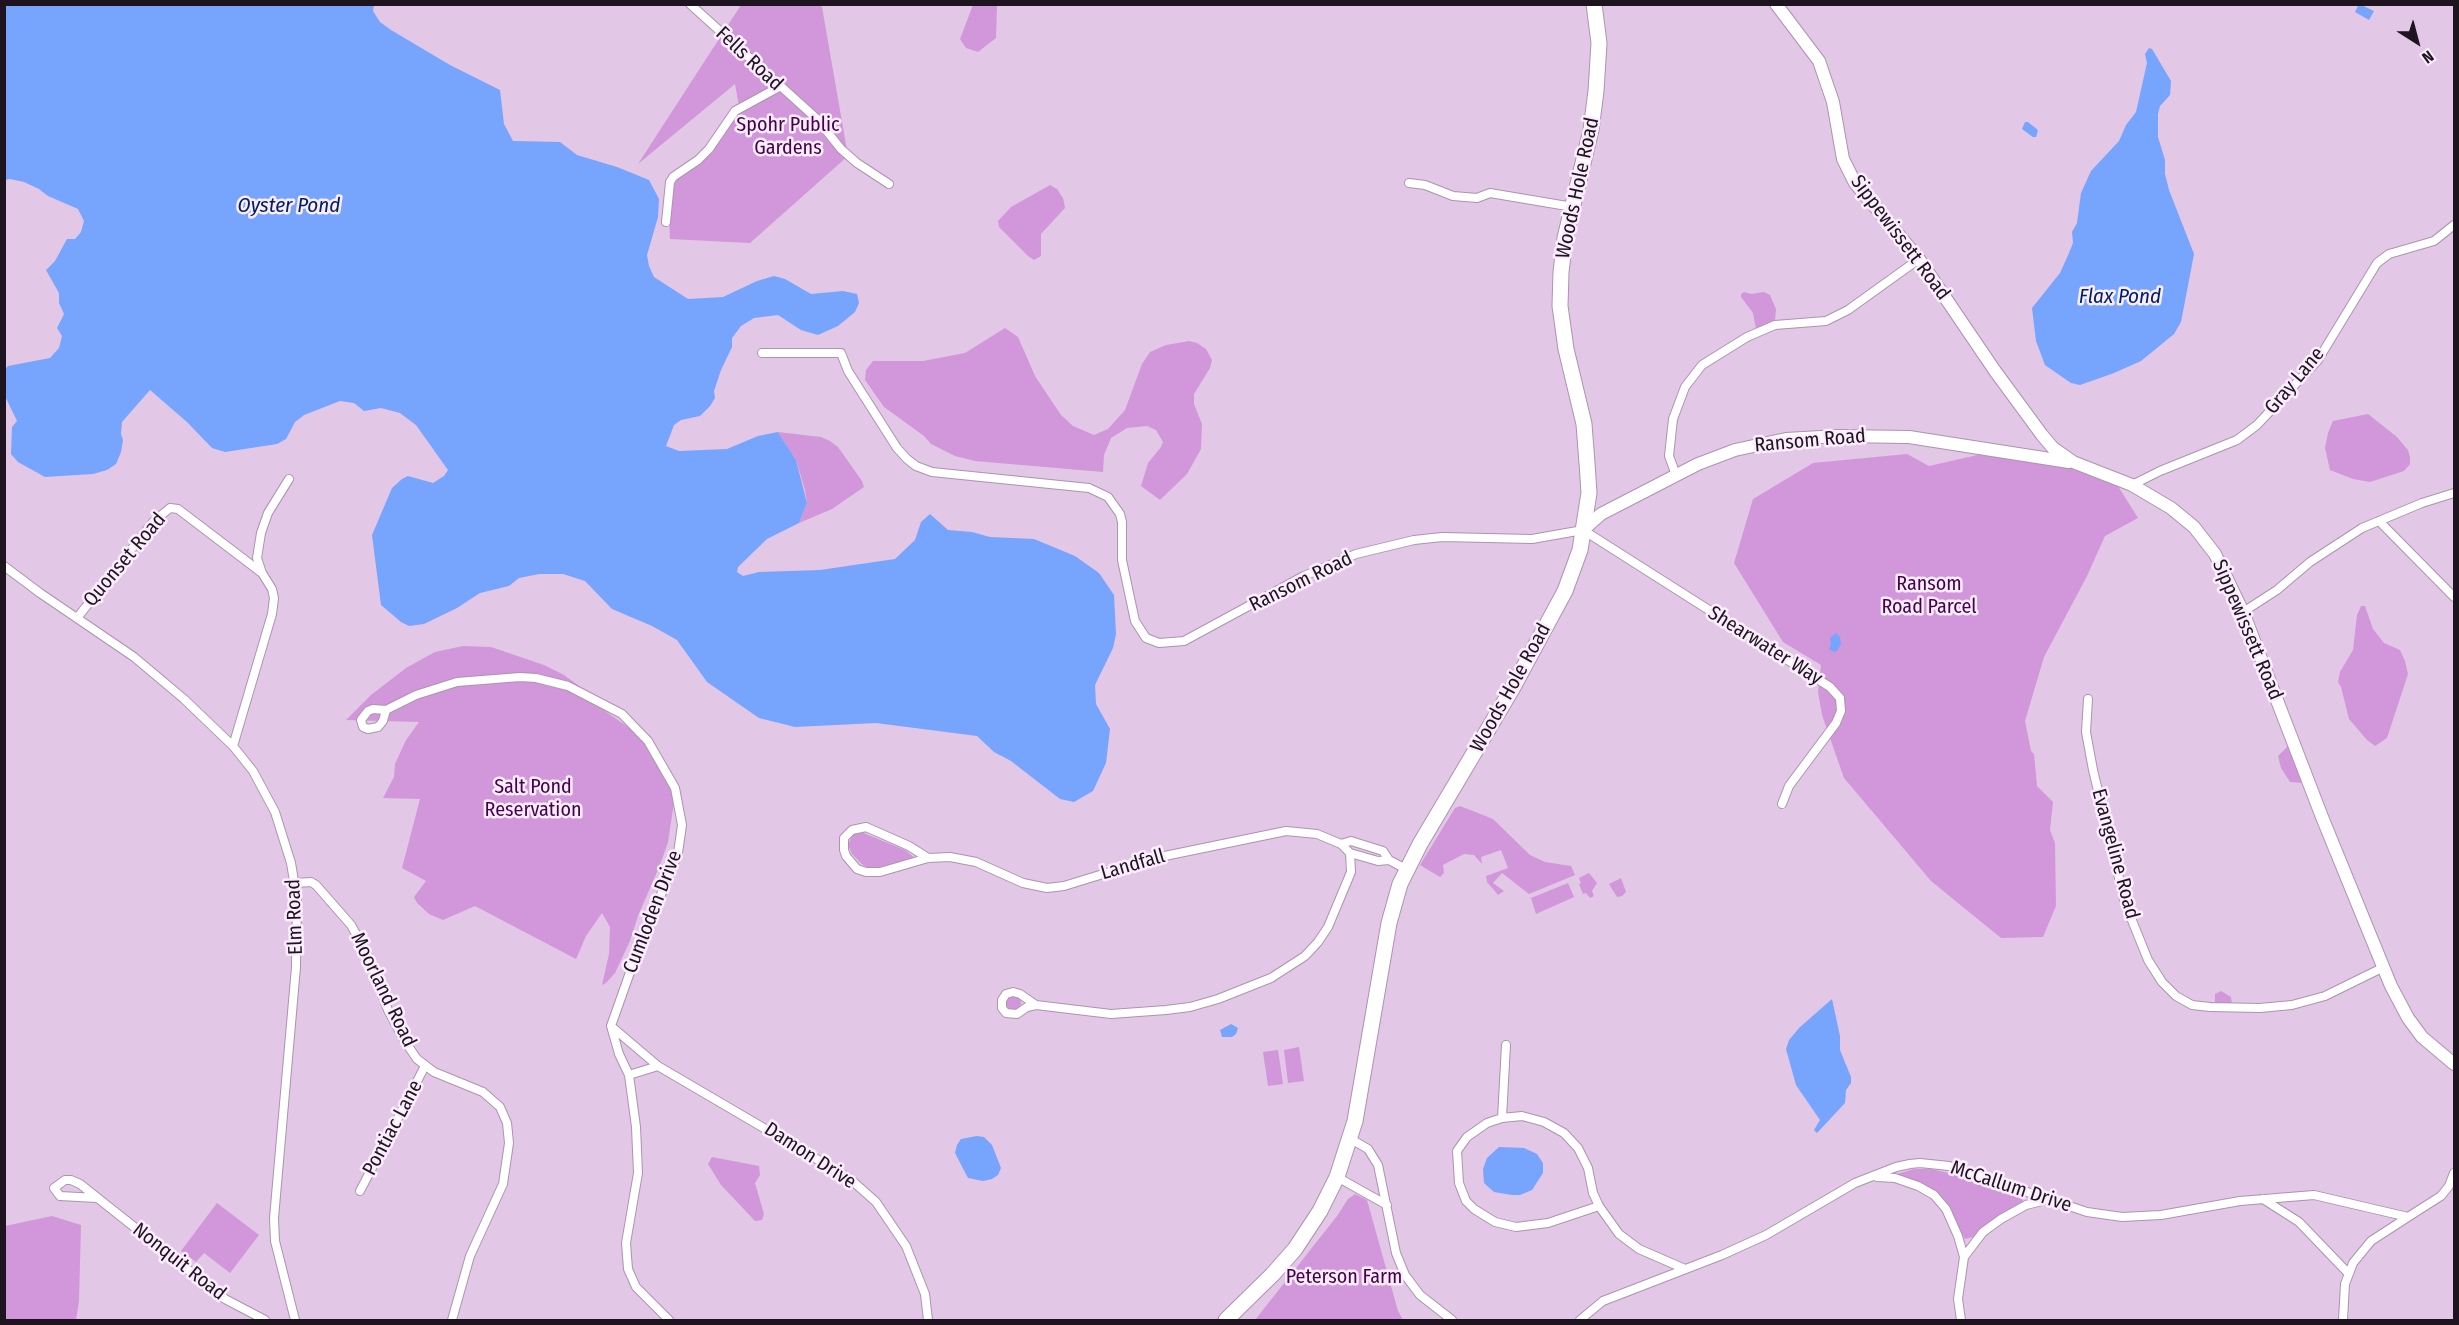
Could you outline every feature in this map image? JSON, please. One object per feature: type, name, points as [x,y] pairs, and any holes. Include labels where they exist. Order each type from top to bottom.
[{"type":"highway","name":"Woods Hole Road","points":[[1226,1320],[1295,1249],[1320,1211],[1337,1177],[1351,1138],[1389,922],[1406,869],[1512,689],[1565,591],[1580,550],[1588,493],[1584,424],[1566,349],[1560,306],[1565,238],[1592,130],[1599,43],[1594,4]]},
{"type":"main road","name":"Sippewissett Road","points":[[1776,4],[1819,61],[1833,102],[1839,145],[1848,172],[1919,259],[2030,419],[2054,448],[2073,462],[2132,485],[2172,508],[2201,534],[2222,568],[2243,612],[2402,1007],[2415,1028],[2430,1045],[2454,1064]]},
{"type":"main road","name":"Ransom Road","points":[[1583,530],[1601,514],[1676,475],[1723,454],[1786,439],[1839,436],[1909,437],[2073,462]]},
{"type":"street","name":"Fells Road","points":[[690,4],[778,87],[817,119],[849,156],[889,184]]},
{"type":"street","points":[[666,222],[670,182],[673,177],[698,160],[709,149],[735,111],[778,87]]},
{"type":"street","points":[[1409,183],[1425,185],[1452,196],[1477,198],[1490,194],[1573,207]]},
{"type":"street","name":"Gray Lane","points":[[2132,485],[2160,471],[2237,440],[2257,425],[2318,360],[2377,263],[2389,254],[2434,241],[2454,225]]},
{"type":"street","points":[[1676,475],[1669,456],[1673,419],[1685,387],[1702,365],[1740,340],[1775,325],[1826,321],[1833,318],[1848,310],[1919,259]]},
{"type":"street","name":"Ransom Road","points":[[762,352],[841,353],[848,371],[891,438],[907,459],[916,466],[933,472],[1089,488],[1108,497],[1120,514],[1122,522],[1122,560],[1135,621],[1146,638],[1159,643],[1176,644],[1192,638],[1304,576],[1356,554],[1414,540],[1452,537],[1532,539],[1583,530]]},
{"type":"street","points":[[262,573],[257,558],[261,533],[268,513],[289,478]]},
{"type":"street","points":[[2243,612],[2277,590],[2310,562],[2362,528],[2422,503],[2454,493]]},
{"type":"street","name":"Quonset Road","points":[[76,618],[153,522],[170,508],[178,509],[262,573],[272,589],[274,598],[272,614],[233,746]]},
{"type":"street","points":[[2379,521],[2454,597]]},
{"type":"street","name":"Shearwater Way","points":[[1583,530],[1830,687],[1840,698],[1841,711],[1836,723],[1789,786],[1782,804]]},
{"type":"street","name":"Elm Road","points":[[4,566],[156,674],[233,746],[253,771],[275,812],[296,883],[296,967],[274,1218],[275,1241],[295,1320]]},
{"type":"street","name":"Cumloden Drive","points":[[386,710],[416,695],[457,682],[490,678],[536,678],[568,686],[602,702],[622,714],[648,741],[675,788],[682,825],[678,853],[634,961],[611,1026]]},
{"type":"street","name":"Evangeline Road","points":[[2088,699],[2086,732],[2125,903],[2148,960],[2162,982],[2176,996],[2192,1005],[2210,1007],[2260,1008],[2292,1005],[2325,996],[2384,967]]},
{"type":"street","name":"Landfall","points":[[928,858],[909,846],[866,827],[852,830],[844,838],[846,856],[857,869],[866,872],[887,871],[928,858],[950,857],[970,860],[1023,883],[1057,888],[1145,860],[1286,831],[1317,834],[1341,844],[1350,854],[1378,861],[1389,860]]},
{"type":"street","name":"Landfall","points":[[1341,844],[1351,842],[1383,851],[1389,860],[1406,869]]},
{"type":"street","points":[[1036,1005],[1111,1014],[1166,1010],[1191,1007],[1218,999],[1271,978],[1305,956],[1328,927],[1351,872],[1350,854]]},
{"type":"street","name":"Moorland Road","points":[[296,883],[311,882],[316,885],[351,925],[366,952],[393,1021],[409,1049],[425,1066],[483,1092],[500,1107],[507,1124],[509,1143],[503,1184],[470,1256],[452,1320]]},
{"type":"street","points":[[611,1026],[619,1054],[629,1075],[636,1127],[638,1173],[626,1243],[628,1269],[636,1287],[669,1320]]},
{"type":"street","name":"Damon Drive","points":[[611,1026],[658,1066],[849,1178],[876,1202],[906,1246],[925,1294],[928,1320]]},
{"type":"street","points":[[1502,1118],[1506,1045]]},
{"type":"street","name":"Pontiac Lane","points":[[360,1191],[425,1066]]},
{"type":"street","points":[[629,1075],[658,1066]]},
{"type":"street","points":[[1599,1206],[1548,1223],[1525,1227],[1506,1226],[1474,1209],[1466,1201],[1459,1183],[1457,1151],[1467,1137],[1487,1123],[1502,1118],[1522,1116],[1544,1122],[1564,1132],[1578,1148],[1588,1168],[1593,1193],[1599,1206],[1619,1234],[1639,1249],[1685,1269]]},
{"type":"street","points":[[1351,1138],[1373,1155],[1381,1175],[1396,1253],[1405,1275],[1420,1295],[1452,1320]]},
{"type":"street","name":"McCallum Drive","points":[[1580,1320],[1603,1301],[1766,1235],[1855,1183],[1896,1167],[1920,1163],[1966,1171],[2087,1212],[2138,1217],[2263,1198],[2314,1195],[2408,1217]]},
{"type":"street","points":[[2343,1320],[2345,1284],[2348,1273],[2361,1251],[2371,1241],[2441,1196],[2449,1186],[2454,1173]]},
{"type":"street","points":[[1870,1177],[1884,1176],[1906,1181],[1934,1196],[1952,1219],[1964,1257],[1958,1299],[1961,1320]]},
{"type":"street","points":[[1337,1177],[1387,1205]]},
{"type":"street","name":"Nonquit Road","points":[[97,1198],[225,1299],[265,1320]]},
{"type":"street","points":[[2263,1198],[2299,1222],[2348,1273]]},
{"type":"street","points":[[1964,1257],[1983,1232],[2001,1219],[2026,1204],[2047,1200]]},
{"type":"green space","name":"Spohr Public Gardens","points":[[816,4],[822,7],[848,156],[750,243],[670,239],[668,197],[683,168],[713,145],[740,112],[735,84],[638,164],[741,5]]},
{"type":"green space","points":[[973,5],[997,6],[996,38],[978,52],[966,48],[960,39]]},
{"type":"green space","points":[[1050,185],[1057,189],[1063,198],[1065,208],[1041,234],[1041,256],[1034,260],[999,227],[998,221],[1011,207]]},
{"type":"green space","points":[[1744,292],[1751,294],[1764,292],[1770,295],[1776,309],[1775,321],[1756,329],[1753,313],[1741,297]]},
{"type":"green space","points":[[1005,328],[1018,337],[1035,376],[1061,415],[1073,426],[1094,435],[1108,429],[1125,410],[1142,364],[1150,352],[1166,345],[1189,341],[1206,349],[1212,360],[1210,368],[1194,394],[1194,404],[1202,424],[1201,449],[1187,474],[1160,500],[1141,486],[1148,463],[1163,442],[1156,430],[1147,426],[1127,428],[1111,438],[1104,455],[1103,472],[975,461],[955,456],[931,444],[924,436],[884,407],[865,380],[866,370],[873,361],[923,361],[965,353]]},
{"type":"green space","points":[[2368,414],[2397,437],[2408,450],[2410,457],[2410,464],[2404,471],[2370,482],[2353,479],[2330,470],[2325,448],[2333,421]]},
{"type":"green space","points":[[778,432],[821,437],[830,441],[838,447],[864,487],[832,509],[799,523],[807,503],[805,490],[796,460]]},
{"type":"green space","name":"Ransom Road Parcel","points":[[2004,449],[2111,475],[2138,518],[2105,536],[2087,576],[2044,657],[2025,721],[2031,751],[2034,754],[2037,786],[2053,802],[2050,830],[2055,843],[2056,906],[2043,937],[2001,938],[1931,881],[1844,778],[1822,715],[1818,692],[1821,665],[1783,642],[1734,563],[1753,499],[1813,463],[1907,454],[1929,466]]},
{"type":"green space","points":[[2361,606],[2365,606],[2373,629],[2384,643],[2400,650],[2408,674],[2387,738],[2375,746],[2349,719],[2338,682],[2340,672],[2353,650],[2357,615]]},
{"type":"green space","name":"Salt Pond Reservation","points":[[463,646],[491,647],[544,665],[564,675],[590,694],[605,711],[635,732],[648,748],[675,796],[668,842],[660,865],[615,973],[602,985],[609,954],[610,927],[602,913],[586,936],[576,959],[475,906],[443,920],[429,914],[414,897],[426,881],[402,868],[420,799],[383,798],[394,777],[395,764],[406,740],[419,722],[346,720],[371,695],[406,668],[435,652]]},
{"type":"green space","points":[[2288,746],[2304,783],[2290,782],[2281,768],[2278,756]]},
{"type":"green space","points":[[1460,806],[1493,819],[1530,855],[1545,862],[1571,866],[1575,875],[1529,894],[1502,873],[1493,883],[1504,891],[1498,895],[1487,882],[1486,876],[1508,868],[1501,850],[1481,857],[1482,864],[1474,855],[1464,854],[1443,865],[1444,873],[1440,877],[1420,865],[1455,808]]},
{"type":"green space","points":[[861,832],[905,850],[915,858],[869,868],[852,854],[848,845],[853,834]]},
{"type":"green space","points":[[1589,873],[1597,883],[1592,891],[1594,896],[1590,898],[1586,893],[1583,894],[1579,884],[1581,883],[1579,878]]},
{"type":"green space","points":[[1621,878],[1626,892],[1617,897],[1609,884]]},
{"type":"green space","points":[[1568,883],[1574,897],[1536,914],[1531,898]]},
{"type":"green space","points":[[2221,991],[2231,997],[2232,1004],[2215,1004],[2215,994]]},
{"type":"green space","points":[[1013,995],[1019,997],[1021,1003],[1019,1009],[1013,1011],[1007,1009],[1005,1003],[1007,997]]},
{"type":"green space","points":[[1299,1047],[1304,1081],[1288,1083],[1284,1050]]},
{"type":"green space","points":[[1278,1050],[1283,1084],[1268,1086],[1263,1052]]},
{"type":"green space","points":[[712,1157],[759,1166],[760,1175],[755,1183],[764,1214],[762,1220],[755,1221],[721,1185],[708,1164]]},
{"type":"green space","points":[[1914,1169],[1931,1169],[1962,1176],[2022,1195],[2023,1202],[1992,1220],[1973,1237],[1965,1239],[1947,1204],[1927,1186],[1897,1174]]},
{"type":"green space","name":"Peterson Farm","points":[[1355,1194],[1367,1200],[1398,1311],[1403,1320],[1255,1320],[1348,1199]]},
{"type":"green space","points":[[217,1203],[259,1235],[230,1273],[204,1253],[196,1262],[181,1251]]},
{"type":"green space","points":[[52,1216],[81,1225],[79,1301],[76,1320],[5,1320],[5,1226]]},
{"type":"water","points":[[2359,4],[2374,11],[2369,20],[2355,12]]},
{"type":"water","name":"Oyster Pond","points":[[4,5],[374,5],[373,11],[380,22],[391,30],[450,65],[500,90],[504,124],[513,141],[560,142],[577,155],[649,180],[659,199],[658,217],[647,255],[649,266],[654,277],[688,299],[723,297],[757,281],[774,276],[785,279],[811,294],[843,291],[857,294],[859,303],[855,312],[838,326],[818,335],[801,330],[778,315],[754,318],[741,326],[732,338],[732,347],[721,370],[714,391],[715,398],[710,406],[700,416],[681,420],[674,425],[666,446],[679,451],[727,449],[758,436],[778,432],[796,460],[807,503],[799,523],[767,539],[738,567],[737,572],[743,576],[759,572],[820,570],[895,559],[915,540],[921,522],[930,514],[948,530],[972,532],[990,537],[1034,539],[1075,556],[1099,573],[1114,595],[1116,634],[1113,648],[1095,685],[1096,704],[1110,729],[1106,763],[1093,791],[1074,802],[1060,799],[1011,761],[994,752],[977,736],[876,723],[795,727],[759,718],[707,682],[677,640],[652,626],[612,609],[585,581],[563,574],[539,574],[519,578],[509,586],[480,593],[457,608],[424,624],[409,626],[401,622],[381,605],[372,535],[392,488],[402,479],[408,476],[433,483],[444,476],[448,470],[416,425],[400,413],[381,408],[364,411],[354,403],[340,401],[304,415],[295,422],[286,439],[277,444],[225,452],[212,448],[187,422],[150,390],[122,422],[121,452],[116,464],[107,470],[93,474],[45,477],[18,462],[11,454],[12,427],[17,421],[5,396],[5,370],[8,366],[50,358],[59,348],[62,336],[57,328],[64,314],[59,303],[59,293],[46,270],[55,261],[67,239],[75,239],[81,232],[84,221],[78,209],[24,182],[5,180]]},
{"type":"water","name":"Flax Pond","points":[[2149,48],[2152,49],[2171,81],[2170,95],[2160,106],[2158,114],[2158,137],[2165,160],[2165,174],[2169,190],[2194,254],[2181,322],[2174,334],[2141,361],[2080,385],[2071,383],[2045,365],[2036,341],[2032,308],[2060,273],[2069,253],[2073,243],[2072,232],[2077,223],[2081,193],[2091,171],[2119,141],[2126,125],[2136,112],[2147,63],[2145,54]]},
{"type":"water","points":[[2025,122],[2038,130],[2036,137],[2022,129]]},
{"type":"water","points":[[1836,633],[1840,637],[1841,644],[1834,652],[1829,649],[1830,638]]},
{"type":"water","points":[[1832,999],[1840,1036],[1840,1050],[1851,1077],[1851,1083],[1846,1090],[1845,1103],[1817,1133],[1814,1130],[1820,1120],[1796,1085],[1786,1049],[1789,1040],[1799,1028]]},
{"type":"water","points":[[1231,1024],[1238,1028],[1236,1034],[1232,1037],[1222,1037],[1220,1030]]},
{"type":"water","points":[[984,1137],[992,1145],[1001,1168],[998,1175],[992,1179],[983,1181],[968,1178],[955,1153],[961,1139]]},
{"type":"water","points":[[1499,1147],[1524,1148],[1537,1154],[1543,1163],[1543,1173],[1532,1190],[1520,1195],[1512,1195],[1494,1192],[1484,1183],[1483,1169],[1487,1158]]}]
